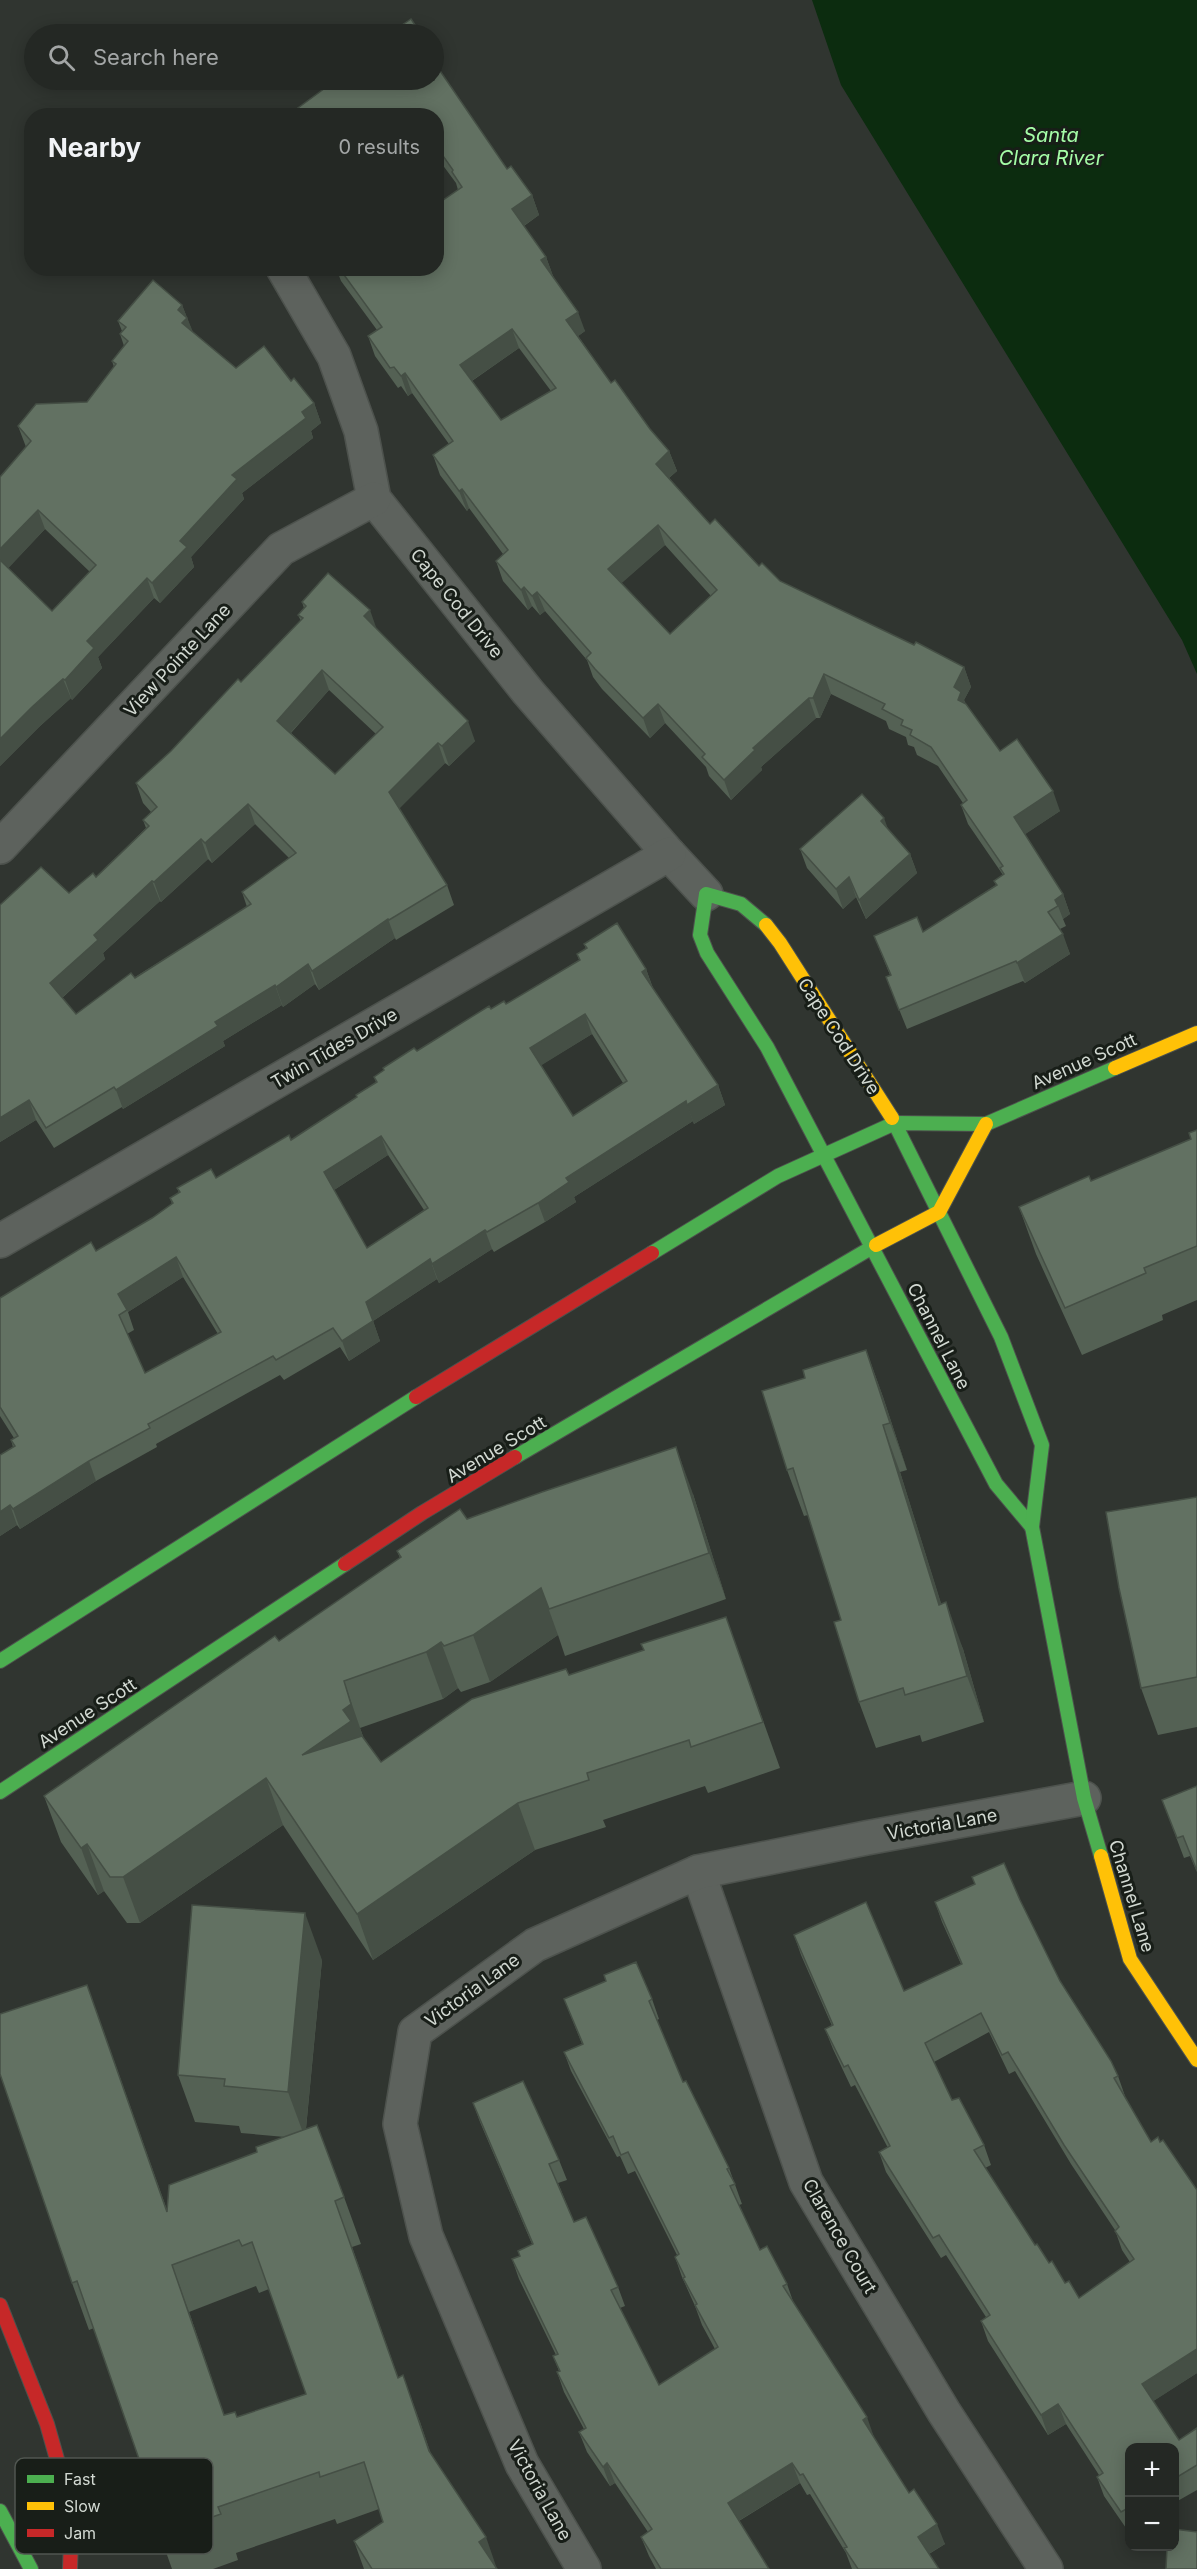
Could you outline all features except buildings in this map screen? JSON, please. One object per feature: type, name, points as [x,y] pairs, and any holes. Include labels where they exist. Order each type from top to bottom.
[{"type":"main road","name":"Cape Cod Drive","points":[[706,894],[729,899],[761,917],[895,1123],[1001,1337],[1042,1445],[1032,1527]]},
{"type":"main road","points":[[706,894],[700,935],[707,953],[767,1047],[823,1155]]},
{"type":"main road","name":"Avenue Scott","points":[[0,1661],[402,1406],[778,1176],[895,1123],[986,1124],[1197,1032]]},
{"type":"main road","points":[[939,1212],[986,1124]]},
{"type":"main road","name":"Channel Lane","points":[[823,1155],[874,1248],[996,1484],[1032,1527],[1084,1798],[1130,1959],[1197,2060]]},
{"type":"main road","name":"Avenue Scott","points":[[0,1792],[423,1513],[841,1264],[939,1212]]},
{"type":"main road","points":[[0,2305],[47,2424],[57,2458]]},
{"type":"main road","points":[[0,2511],[15,2539]]},
{"type":"main road","points":[[23,2554],[31,2569]]},
{"type":"main road","points":[[70,2569],[71,2554]]},
{"type":"street","name":"Cape Cod Drive","points":[[288,276],[334,356],[361,430],[374,500],[528,692],[706,894]]},
{"type":"street","name":"View Pointe Lane","points":[[0,847],[281,549],[374,500]]},
{"type":"street","name":"Twin Tides Drive","points":[[0,1241],[669,854]]},
{"type":"street","name":"Victoria Lane","points":[[584,2569],[522,2464],[430,2247],[400,2124],[416,2032],[535,1944],[698,1872],[1084,1798]]},
{"type":"street","name":"Clarence Court","points":[[698,1872],[806,2181],[944,2412],[1046,2569]]},
{"type":"water","name":"Santa Clara River","points":[[812,0],[1197,0],[1197,674],[1182,640],[841,85]]},
{"type":"traffic: fast","points":[[766,925],[741,904],[706,894],[700,935],[707,953],[767,1047],[996,1484],[1032,1527]]},
{"type":"traffic: fast","points":[[652,1253],[778,1176],[895,1123],[986,1124],[1115,1068]]},
{"type":"traffic: fast","points":[[892,1118],[1001,1337],[1042,1445],[1032,1527],[1084,1798],[1101,1856]]},
{"type":"traffic: fast","points":[[515,1457],[876,1245]]},
{"type":"traffic: fast","points":[[0,1661],[416,1397]]},
{"type":"traffic: fast","points":[[0,1792],[345,1564]]},
{"type":"traffic: fast","points":[[0,2511],[15,2539]]},
{"type":"traffic: fast","points":[[23,2554],[31,2569]]},
{"type":"traffic: slow","points":[[766,925],[780,943],[892,1118]]},
{"type":"traffic: slow","points":[[1115,1068],[1197,1033]]},
{"type":"traffic: slow","points":[[876,1245],[939,1212],[986,1124]]},
{"type":"traffic: slow","points":[[1101,1856],[1130,1959],[1197,2060]]},
{"type":"traffic: jam","points":[[416,1397],[652,1253]]},
{"type":"traffic: jam","points":[[345,1564],[422,1513],[515,1457]]},
{"type":"traffic: jam","points":[[0,2305],[47,2424],[57,2458]]},
{"type":"traffic: jam","points":[[70,2569],[71,2554]]}]
